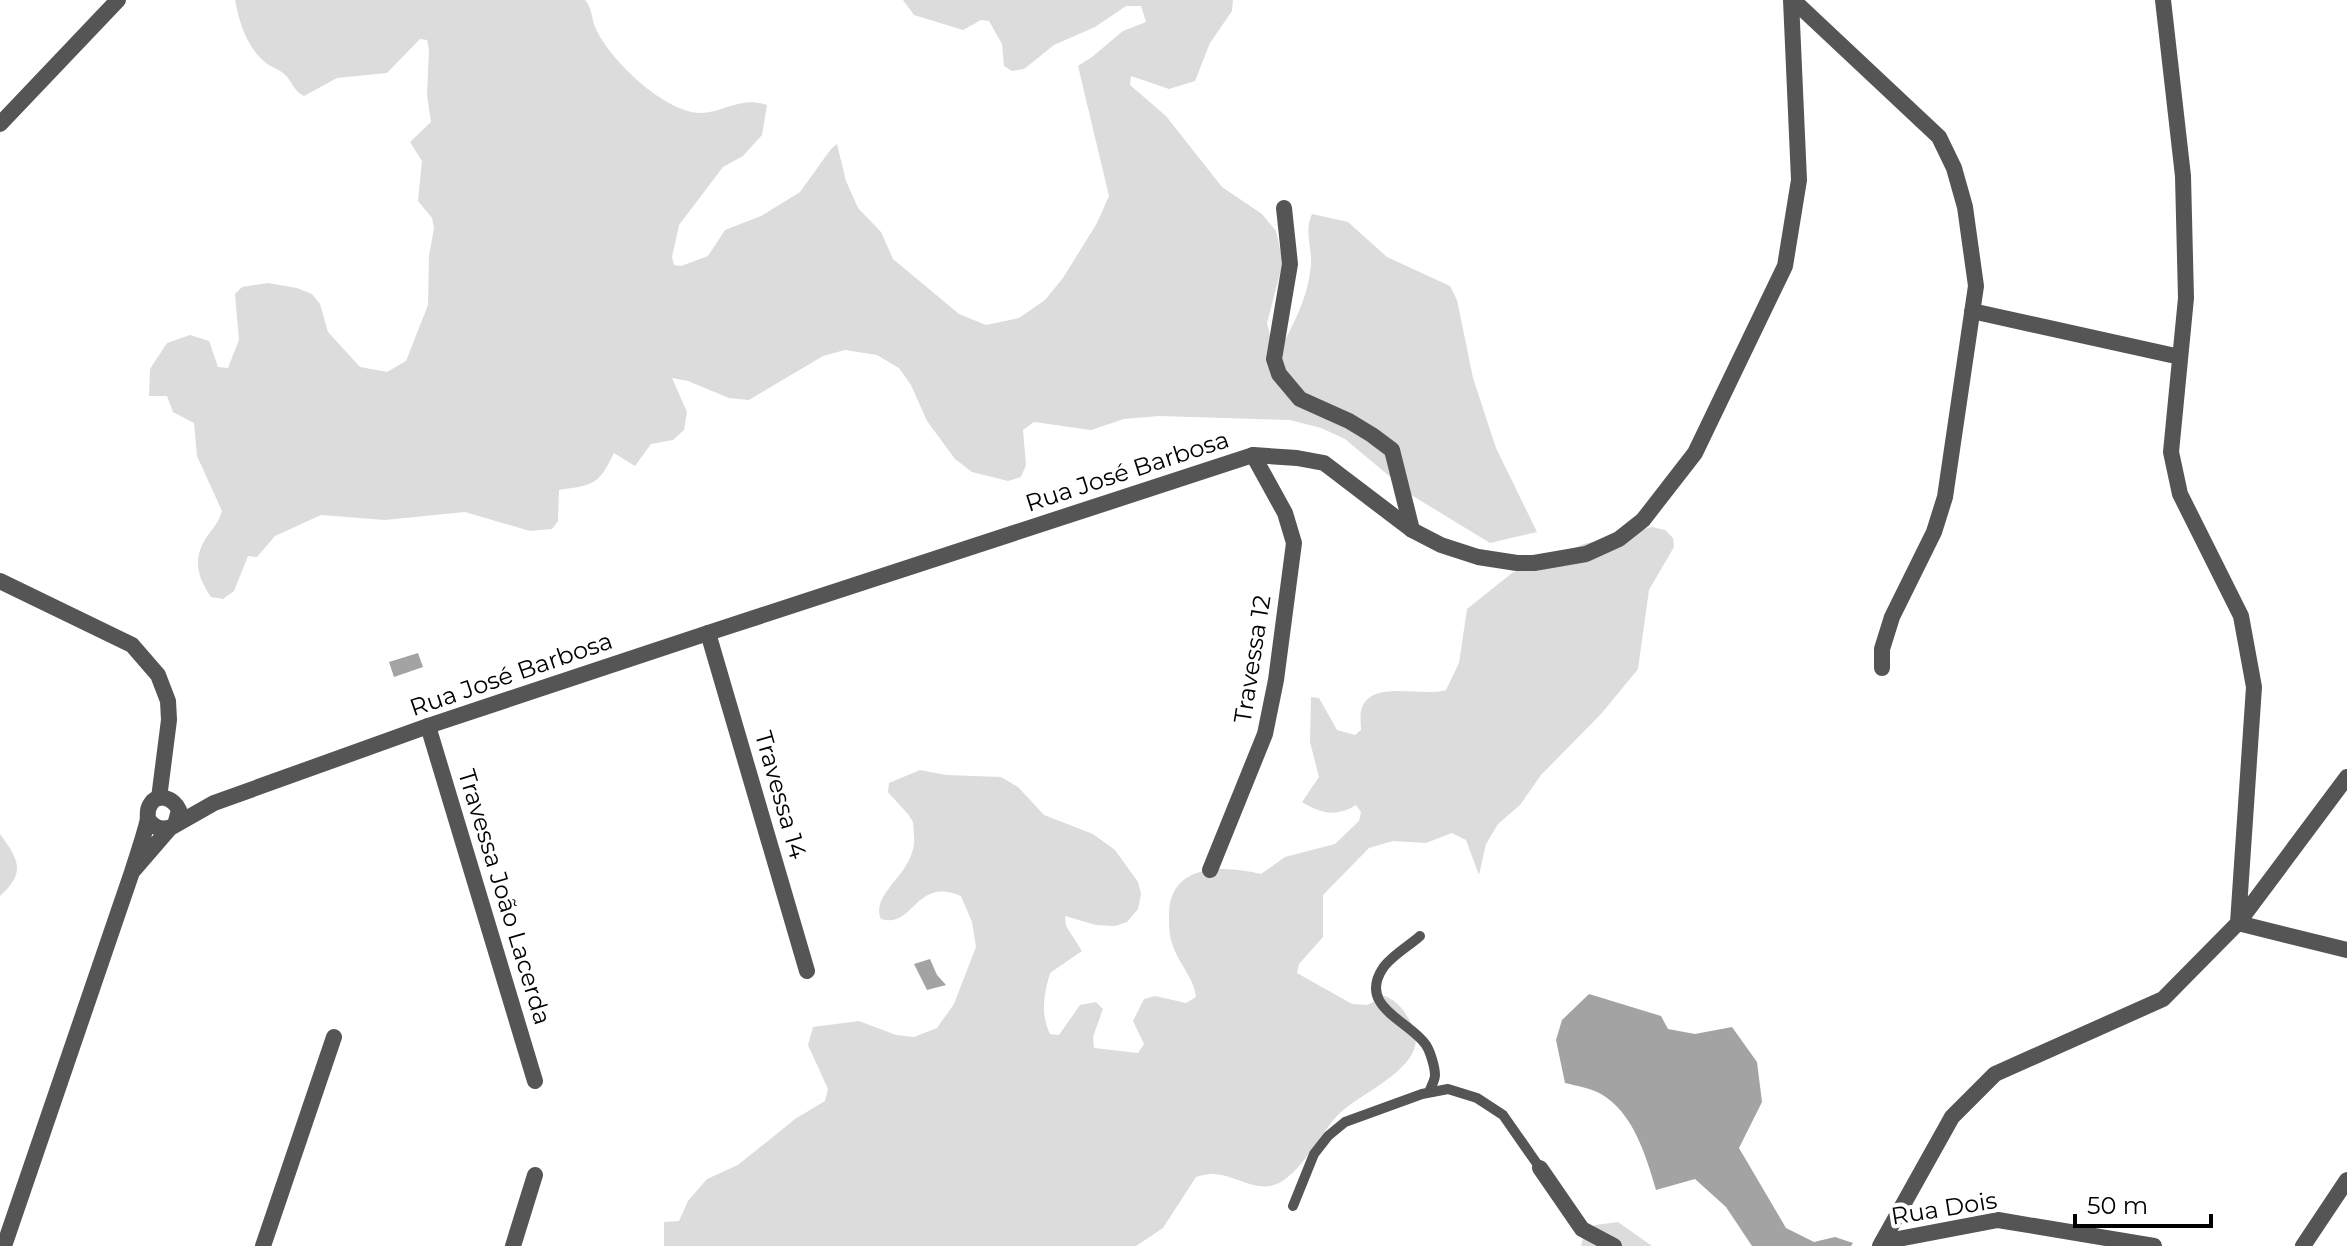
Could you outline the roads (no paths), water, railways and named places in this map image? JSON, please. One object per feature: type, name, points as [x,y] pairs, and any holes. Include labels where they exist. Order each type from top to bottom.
[{"type":"street","points":[[0,124],[118,0]]},
{"type":"street","points":[[1792,0],[1939,137],[1954,168],[1965,207],[1976,286],[1945,497],[1934,532],[1892,617],[1882,649],[1882,668]]},
{"type":"street","name":"Rua José Barbosa","points":[[132,872],[170,828],[214,803],[428,726],[1253,455],[1324,463],[1412,530],[1441,545],[1478,557],[1534,563],[1586,554],[1619,539],[1643,520],[1695,453],[1785,266],[1799,180],[1792,0]]},
{"type":"street","points":[[2163,0],[2183,176],[2186,298],[2171,452],[2180,494],[2241,616],[2254,687],[2238,923]]},
{"type":"street","points":[[1284,208],[1290,264],[1274,359],[1279,374],[1300,399],[1361,428],[1392,450],[1412,530]]},
{"type":"street","points":[[1972,311],[2180,357]]},
{"type":"street","name":"Travessa 12","points":[[1210,870],[1265,734],[1276,680],[1294,543],[1285,513],[1253,455]]},
{"type":"street","points":[[0,581],[132,645],[158,675],[168,701],[165,799]]},
{"type":"street","name":"Travessa 14","points":[[708,633],[807,971]]},
{"type":"street","name":"Travessa João Lacerda","points":[[428,726],[535,1081]]},
{"type":"street","points":[[1881,1244],[1952,1117],[1995,1074],[2163,999],[2238,923],[2347,777]]},
{"type":"street","points":[[4,1246],[132,872],[148,819],[148,808],[154,800],[165,799],[177,805],[179,815],[175,825],[170,828],[155,827],[148,819]]},
{"type":"street","name":"Rua José Barbosa","points":[[165,799],[214,803]]},
{"type":"street","points":[[2238,923],[2347,950]]},
{"type":"street","points":[[263,1246],[334,1037]]},
{"type":"street","points":[[1540,1168],[1582,1229],[1614,1246]]},
{"type":"street","points":[[513,1246],[535,1175]]},
{"type":"street","points":[[2303,1246],[2347,1180]]},
{"type":"street","name":"Rua Dois","points":[[1881,1244],[1998,1220],[2154,1246]]},
{"type":"lane","points":[[1420,936],[1385,964],[1377,977],[1376,988],[1380,1002],[1388,1012],[1426,1045],[1435,1076],[1429,1092]]},
{"type":"lane","points":[[1293,1206],[1314,1154],[1328,1136],[1345,1122],[1429,1092],[1448,1089],[1477,1098],[1503,1115],[1540,1168]]}]
